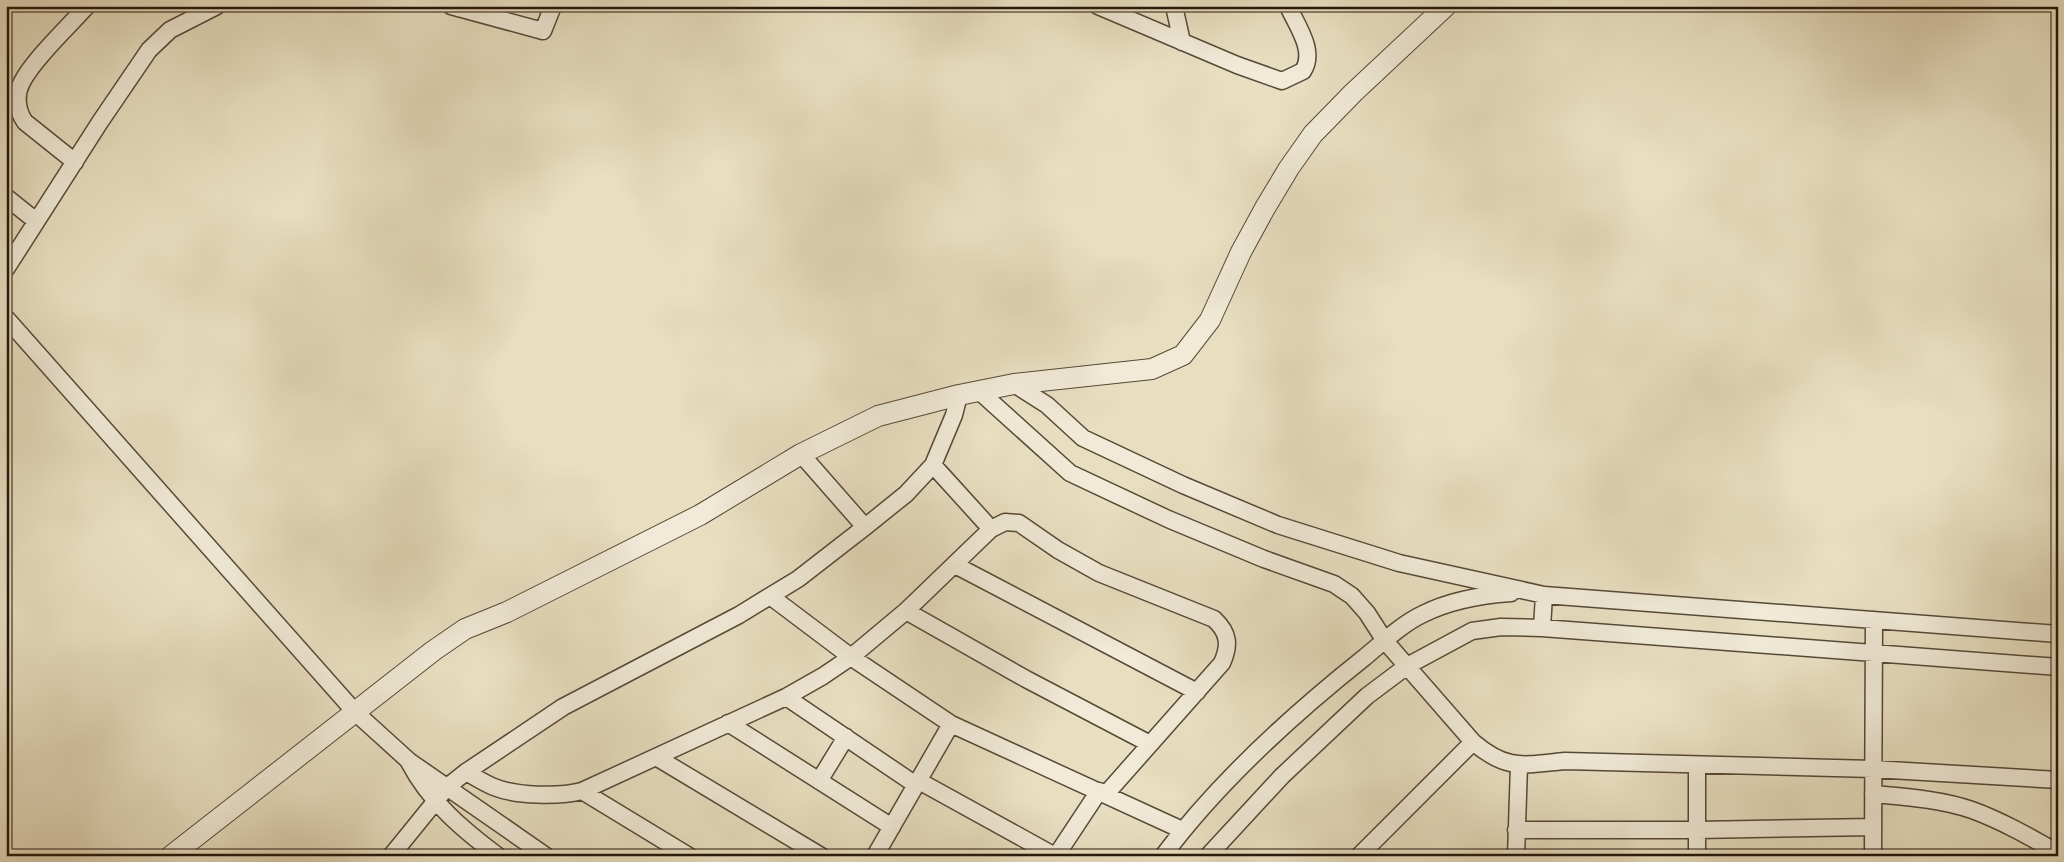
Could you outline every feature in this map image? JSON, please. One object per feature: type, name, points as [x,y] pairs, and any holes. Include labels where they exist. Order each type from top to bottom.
[{"type":"street","points":[[75,162],[20,115],[18,93],[22,82],[34,66],[87,6]]},
{"type":"street","points":[[6,269],[126,83],[159,39],[170,30],[217,6]]},
{"type":"street","points":[[454,7],[543,31],[552,6]]},
{"type":"street","points":[[1098,6],[1273,79],[1289,79],[1303,71],[1309,58],[1303,38],[1288,6]]},
{"type":"street","points":[[1174,6],[1182,42]]},
{"type":"street","points":[[171,856],[433,651],[465,630],[507,612],[700,515],[801,454],[878,416],[959,394],[1014,384],[1152,369],[1183,355],[1210,320],[1241,252],[1265,208],[1289,168],[1313,134],[1352,93],[1446,6]]},
{"type":"street","points":[[6,197],[36,221]]},
{"type":"street","points":[[6,318],[355,712],[409,761],[546,856]]},
{"type":"street","points":[[1014,384],[1047,405],[1083,438],[1184,485],[1278,525],[1398,563],[1536,594]]},
{"type":"street","points":[[979,391],[1070,473],[1264,559],[1334,584],[1352,596],[1407,666],[1473,742],[1490,757],[1519,765],[1565,761],[1698,766],[1873,769],[2058,780]]},
{"type":"street","points":[[391,856],[447,787],[466,772],[564,707],[739,615],[798,579],[906,494],[933,465],[954,415],[959,394]]},
{"type":"street","points":[[801,454],[865,527]]},
{"type":"street","points":[[933,465],[992,529]]},
{"type":"street","points":[[466,772],[494,787],[527,793],[561,794],[582,791],[728,724],[786,697],[851,657],[906,611],[992,529],[1005,522],[1019,524],[1058,550],[1099,573],[1214,619],[1225,631],[1227,639],[1226,653],[1222,663],[1150,744],[1103,793],[1055,856],[917,783],[786,697]]},
{"type":"street","points":[[955,565],[1196,692]]},
{"type":"street","points":[[1163,856],[1182,830],[1254,755],[1343,674],[1403,626],[1432,610],[1461,601],[1495,594],[1536,594],[2058,634]]},
{"type":"street","points":[[1536,594],[1542,628]]},
{"type":"street","points":[[770,596],[851,657],[951,724],[1182,830]]},
{"type":"street","points":[[906,611],[1026,679],[1150,744]]},
{"type":"street","points":[[1873,856],[1872,653],[1874,620]]},
{"type":"street","points":[[1208,856],[1296,763],[1367,696],[1407,666],[1472,631],[1501,627],[1542,628],[2058,667]]},
{"type":"street","points":[[728,724],[892,826]]},
{"type":"street","points":[[875,856],[951,724]]},
{"type":"street","points":[[819,780],[846,737]]},
{"type":"street","points":[[1359,856],[1473,742]]},
{"type":"street","points":[[656,757],[821,856]]},
{"type":"street","points":[[409,761],[420,782],[435,802],[498,856]]},
{"type":"street","points":[[1516,856],[1519,765]]},
{"type":"street","points":[[1697,856],[1698,766]]},
{"type":"street","points":[[582,791],[689,856]]},
{"type":"street","points":[[1873,794],[1921,799],[1971,810],[2018,830],[2058,853]]},
{"type":"street","points":[[1516,830],[1697,830],[1873,827]]}]
